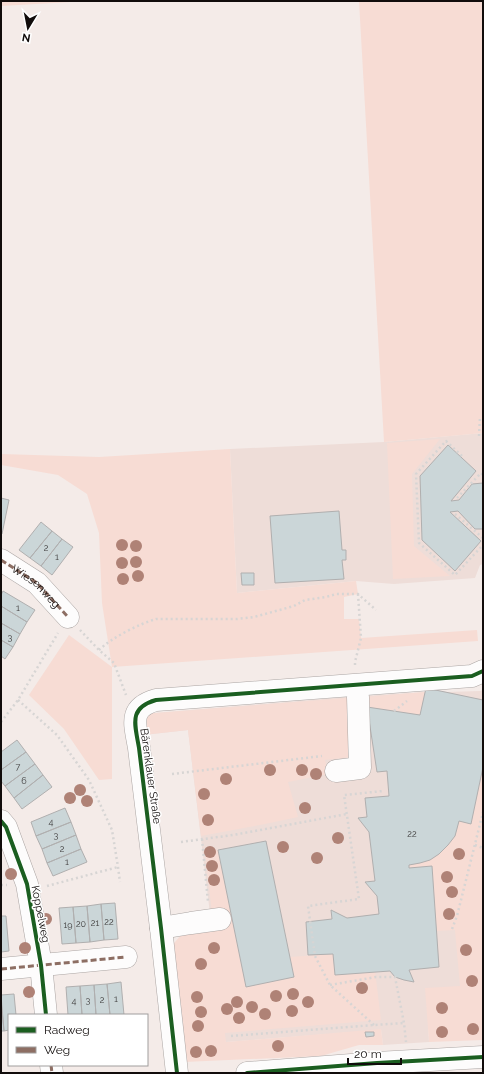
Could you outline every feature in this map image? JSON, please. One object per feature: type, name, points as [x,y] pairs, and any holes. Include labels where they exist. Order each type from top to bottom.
[{"type":"street","name":"Wiesenweg","points":[[1,560],[37,583],[68,617]]},
{"type":"street","name":"Bärenklauer Straße","points":[[177,1073],[161,928],[135,724],[136,714],[148,703],[156,700],[358,691],[472,676],[483,671]]},
{"type":"street","points":[[336,770],[360,768],[358,691]]},
{"type":"street","name":"Koppelweg","points":[[1,821],[6,827],[27,884],[41,965],[46,1014]]},
{"type":"street","points":[[161,928],[215,920]]},
{"type":"street","points":[[1,969],[126,957]]},
{"type":"street","points":[[247,1073],[483,1057]]},
{"type":"path","points":[[479,436],[480,417]]},
{"type":"path","points":[[462,456],[446,441],[416,474],[418,543],[455,575],[483,544]]},
{"type":"path","points":[[457,498],[481,473],[483,475]]},
{"type":"path","points":[[456,514],[483,538]]},
{"type":"path","points":[[99,650],[122,634],[156,618],[237,619],[254,617],[294,606],[305,600],[336,594],[358,594],[376,610]]},
{"type":"path","points":[[358,594],[361,638],[355,662],[355,676],[358,691]]},
{"type":"path","points":[[1,722],[18,700],[68,617]]},
{"type":"path","points":[[18,700],[57,734],[89,780],[112,830],[120,882]]},
{"type":"path","points":[[172,774],[330,755],[344,795],[359,899],[308,906],[315,956],[330,984],[374,1024]]},
{"type":"path","points":[[344,795],[383,791]]},
{"type":"path","points":[[452,929],[458,916],[483,812]]},
{"type":"path","points":[[181,842],[233,836],[347,814]]},
{"type":"path","points":[[202,839],[215,920]]},
{"type":"path","points":[[475,845],[483,848]]},
{"type":"path","points":[[1,885],[27,884],[48,886],[118,867]]},
{"type":"path","points":[[330,984],[376,977],[395,977],[404,1023],[407,1062]]},
{"type":"path","points":[[231,1036],[374,1024],[404,1023]]},
{"type":"shaded area","points":[[1,1],[89,1],[1,6]]},
{"type":"shaded area","points":[[359,1],[483,1],[483,433],[384,442]]},
{"type":"shaded area","points":[[483,433],[483,564],[480,565],[475,578],[394,584],[356,581],[237,593],[230,449],[384,442]]},
{"type":"shaded area","points":[[440,439],[412,474],[414,546],[450,576],[393,579],[387,443]]},
{"type":"shaded area","points":[[230,449],[237,593],[356,581],[358,594],[344,597],[344,619],[359,619],[361,638],[477,630],[478,641],[112,667],[102,603],[99,533],[87,494],[58,475],[1,465],[1,454],[99,457]]},
{"type":"shaded area","points":[[69,635],[112,667],[112,779],[99,780],[64,729],[29,695]]},
{"type":"shaded area","points":[[426,688],[447,692],[483,690],[483,1023],[428,1026],[429,1042],[383,1045],[381,1030],[226,1042],[182,934],[214,931],[210,914],[188,730],[143,735],[143,714],[425,692]]},
{"type":"shaded area","points":[[425,692],[420,715],[367,707],[364,697]]},
{"type":"shaded area","points":[[347,698],[350,757],[325,760],[328,774],[288,782],[298,817],[201,836],[188,730],[143,735],[143,714]]},
{"type":"shaded area","points":[[483,767],[483,1040],[429,1042],[425,988],[460,986],[455,930],[436,931],[432,866],[409,868],[409,865],[432,858],[441,852],[456,835],[459,821],[471,824]]},
{"type":"shaded area","points":[[218,850],[246,987],[294,977],[290,957],[333,954],[375,971],[381,1020],[225,1033],[226,1042],[381,1029],[383,1045],[359,1045],[321,1056],[184,1062],[168,950],[182,934],[214,931],[205,851]]},
{"type":"building","points":[[448,445],[476,471],[451,501],[459,500],[472,484],[483,483],[483,529],[475,529],[458,511],[450,512],[481,541],[455,571],[422,540],[420,476]]},
{"type":"building","points":[[1,498],[9,500],[2,534],[1,534]]},
{"type":"building","points":[[339,511],[342,550],[346,550],[346,560],[342,560],[344,579],[275,583],[270,516]]},
{"type":"building","points":[[41,522],[52,531],[30,558],[19,550]]},
{"type":"building","points":[[52,531],[62,539],[41,566],[30,558]]},
{"type":"building","points":[[62,539],[73,547],[52,575],[41,566]]},
{"type":"building","points":[[241,573],[254,573],[254,585],[242,585]]},
{"type":"building","points":[[3,591],[35,610],[27,622],[1,606],[1,595]]},
{"type":"building","points":[[1,606],[27,622],[20,634],[1,623]]},
{"type":"building","points":[[1,623],[20,634],[13,647],[1,640]]},
{"type":"building","points":[[1,640],[13,647],[5,659],[1,656]]},
{"type":"building","points":[[426,688],[483,700],[483,767],[471,824],[459,821],[455,836],[439,854],[430,860],[409,865],[409,868],[432,866],[439,967],[409,970],[414,982],[395,977],[390,971],[335,975],[333,954],[308,955],[306,922],[332,919],[331,910],[347,918],[379,914],[377,896],[365,882],[375,881],[369,832],[358,818],[367,817],[365,798],[389,796],[387,771],[377,772],[367,707],[420,715]]},
{"type":"building","points":[[17,740],[26,752],[1,770],[1,752]]},
{"type":"building","points":[[26,752],[35,764],[5,786],[1,781],[1,770]]},
{"type":"building","points":[[35,764],[43,775],[14,798],[5,786]]},
{"type":"building","points":[[43,775],[52,787],[22,809],[14,798]]},
{"type":"building","points":[[65,808],[71,822],[36,836],[31,822]]},
{"type":"building","points":[[71,822],[76,835],[42,849],[36,836]]},
{"type":"building","points":[[76,835],[81,849],[47,863],[42,849]]},
{"type":"building","points":[[266,841],[294,977],[246,987],[218,850]]},
{"type":"building","points":[[81,849],[87,862],[53,876],[47,863]]},
{"type":"building","points":[[115,903],[118,939],[104,940],[101,904]]},
{"type":"building","points":[[101,904],[104,940],[90,942],[87,906]]},
{"type":"building","points":[[87,906],[90,942],[76,943],[73,907]]},
{"type":"building","points":[[73,907],[76,943],[62,944],[59,908]]},
{"type":"building","points":[[1,916],[6,916],[9,951],[1,952]]},
{"type":"building","points":[[121,982],[124,1014],[110,1014],[107,984]]},
{"type":"building","points":[[107,984],[110,1014],[96,1014],[94,985]]},
{"type":"building","points":[[94,985],[96,1014],[82,1014],[80,986]]},
{"type":"building","points":[[80,986],[82,1014],[68,1014],[66,987]]},
{"type":"building","points":[[14,994],[16,1014],[8,1014],[8,1030],[4,1031],[1,995]]},
{"type":"building","points":[[1,1001],[4,1031],[1,1031]]},
{"type":"building","points":[[365,1032],[374,1032],[374,1036],[366,1037]]},
{"type":"marked path","points":[[1,560],[37,583],[68,617]]},
{"type":"marked path","points":[[1,969],[126,957]]},
{"type":"marked path","points":[[51,1066],[52,1073]]},
{"type":"cycle path","points":[[177,1073],[161,928],[135,724],[137,712],[147,703],[156,700],[472,676],[483,671]]},
{"type":"cycle path","points":[[1,821],[6,827],[27,884],[41,965],[46,1014]]},
{"type":"cycle path","points":[[247,1073],[483,1057]]}]
